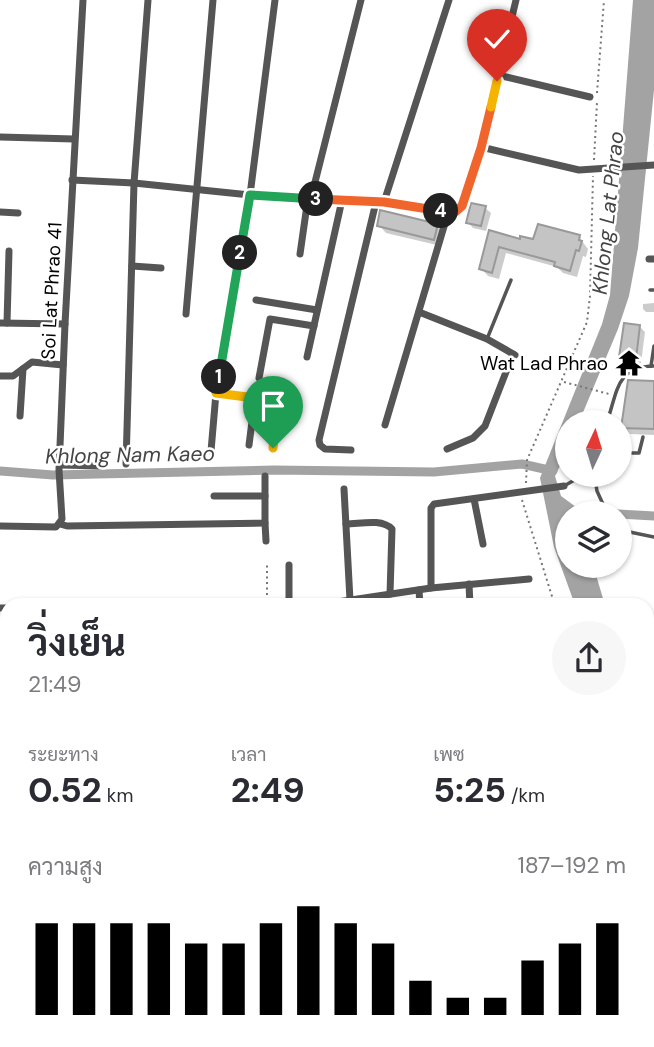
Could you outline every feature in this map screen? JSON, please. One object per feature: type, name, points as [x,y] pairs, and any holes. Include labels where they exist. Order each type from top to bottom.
[{"type":"street","name":"Soi Lat Phrao 41","points":[[60,524],[63,365],[83,0]]},
{"type":"street","points":[[127,464],[134,183],[148,0]]},
{"type":"street","points":[[186,314],[213,0]]},
{"type":"street","points":[[211,452],[216,393],[250,195],[275,0]]},
{"type":"street","points":[[300,254],[310,198],[361,0]]},
{"type":"street","points":[[351,450],[325,449],[320,446],[319,440],[380,202],[449,0]]},
{"type":"street","points":[[72,180],[134,183],[250,195],[380,202],[455,212],[462,206],[481,148],[516,0]]},
{"type":"street","points":[[498,75],[590,97]]},
{"type":"street","points":[[0,137],[74,139]]},
{"type":"street","points":[[481,148],[562,167],[593,170],[652,165]]},
{"type":"street","points":[[307,357],[342,200]]},
{"type":"street","points":[[0,212],[18,213]]},
{"type":"street","points":[[384,425],[448,212]]},
{"type":"street","points":[[9,251],[4,274],[4,323],[65,324]]},
{"type":"street","points":[[132,266],[161,268]]},
{"type":"street","points":[[256,299],[317,310]]},
{"type":"street","points":[[419,312],[487,339],[515,355],[485,426],[473,438],[447,449]]},
{"type":"street","points":[[259,378],[270,319],[314,326]]},
{"type":"street","points":[[0,376],[13,376],[33,362],[63,365]]},
{"type":"street","points":[[20,416],[23,369]]},
{"type":"street","points":[[216,393],[278,401],[273,448]]},
{"type":"street","points":[[250,445],[256,398]]},
{"type":"street","points":[[60,468],[101,466]]},
{"type":"street","points":[[265,476],[266,541]]},
{"type":"street","points":[[431,588],[431,508],[440,503],[557,487]]},
{"type":"street","points":[[344,489],[355,598]]},
{"type":"street","points":[[214,496],[265,496]]},
{"type":"street","points":[[474,499],[483,544]]},
{"type":"street","points":[[0,526],[265,523]]},
{"type":"street","points":[[346,524],[380,523],[387,524],[392,529],[390,594]]},
{"type":"street","points":[[289,565],[289,598]]},
{"type":"street","points":[[372,598],[431,588],[529,579]]},
{"type":"street","points":[[469,584],[470,598]]},
{"type":"street","points":[[419,590],[420,598]]},
{"type":"lane","points":[[487,339],[511,280]]},
{"type":"lane","points":[[611,410],[623,376],[634,368],[653,366],[654,346]]},
{"type":"lane","points":[[632,455],[639,453],[643,437]]},
{"type":"lane","points":[[632,532],[654,537]]},
{"type":"path","points":[[552,598],[520,494],[526,482],[527,460],[587,322],[604,0]]},
{"type":"path","points":[[563,382],[616,396]]},
{"type":"path","points":[[267,565],[267,598]]},
{"type":"shaded area","points":[[633,0],[654,0],[654,90],[638,248],[629,296],[584,410],[567,410],[602,324],[610,295]]},
{"type":"shaded area","points":[[555,441],[555,487],[558,487],[561,496],[568,501],[555,501],[555,550],[554,547],[540,478]]},
{"type":"shaded area","points":[[565,578],[597,578],[603,598],[572,598]]},
{"type":"building","points":[[471,203],[486,206],[481,226],[466,223]]},
{"type":"building","points":[[380,210],[438,224],[434,240],[377,226]]},
{"type":"building","points":[[538,224],[580,235],[579,240],[582,241],[579,251],[576,250],[570,271],[554,266],[555,262],[499,247],[492,273],[479,269],[489,230],[520,239],[520,236],[533,239]]},
{"type":"building","points":[[624,323],[640,325],[636,359],[619,357]]},
{"type":"building","points":[[628,380],[654,381],[654,429],[632,428],[632,410],[624,410]]},
{"type":"waterway","name":"Khlong Nam Kaeo","points":[[0,471],[53,475],[274,470],[434,472],[522,464],[553,471]]},
{"type":"waterway","points":[[632,515],[654,516]]},
{"type":"place","name":"Wat Lad Phrao","points":[[629,363]]},
{"type":"route","points":[[273,448],[278,401],[216,393],[250,195],[384,202],[455,212],[462,206],[481,148],[497,81]]},
{"type":"water label","name":"Khlong Lat Phrao","points":[[608,213]]}]
